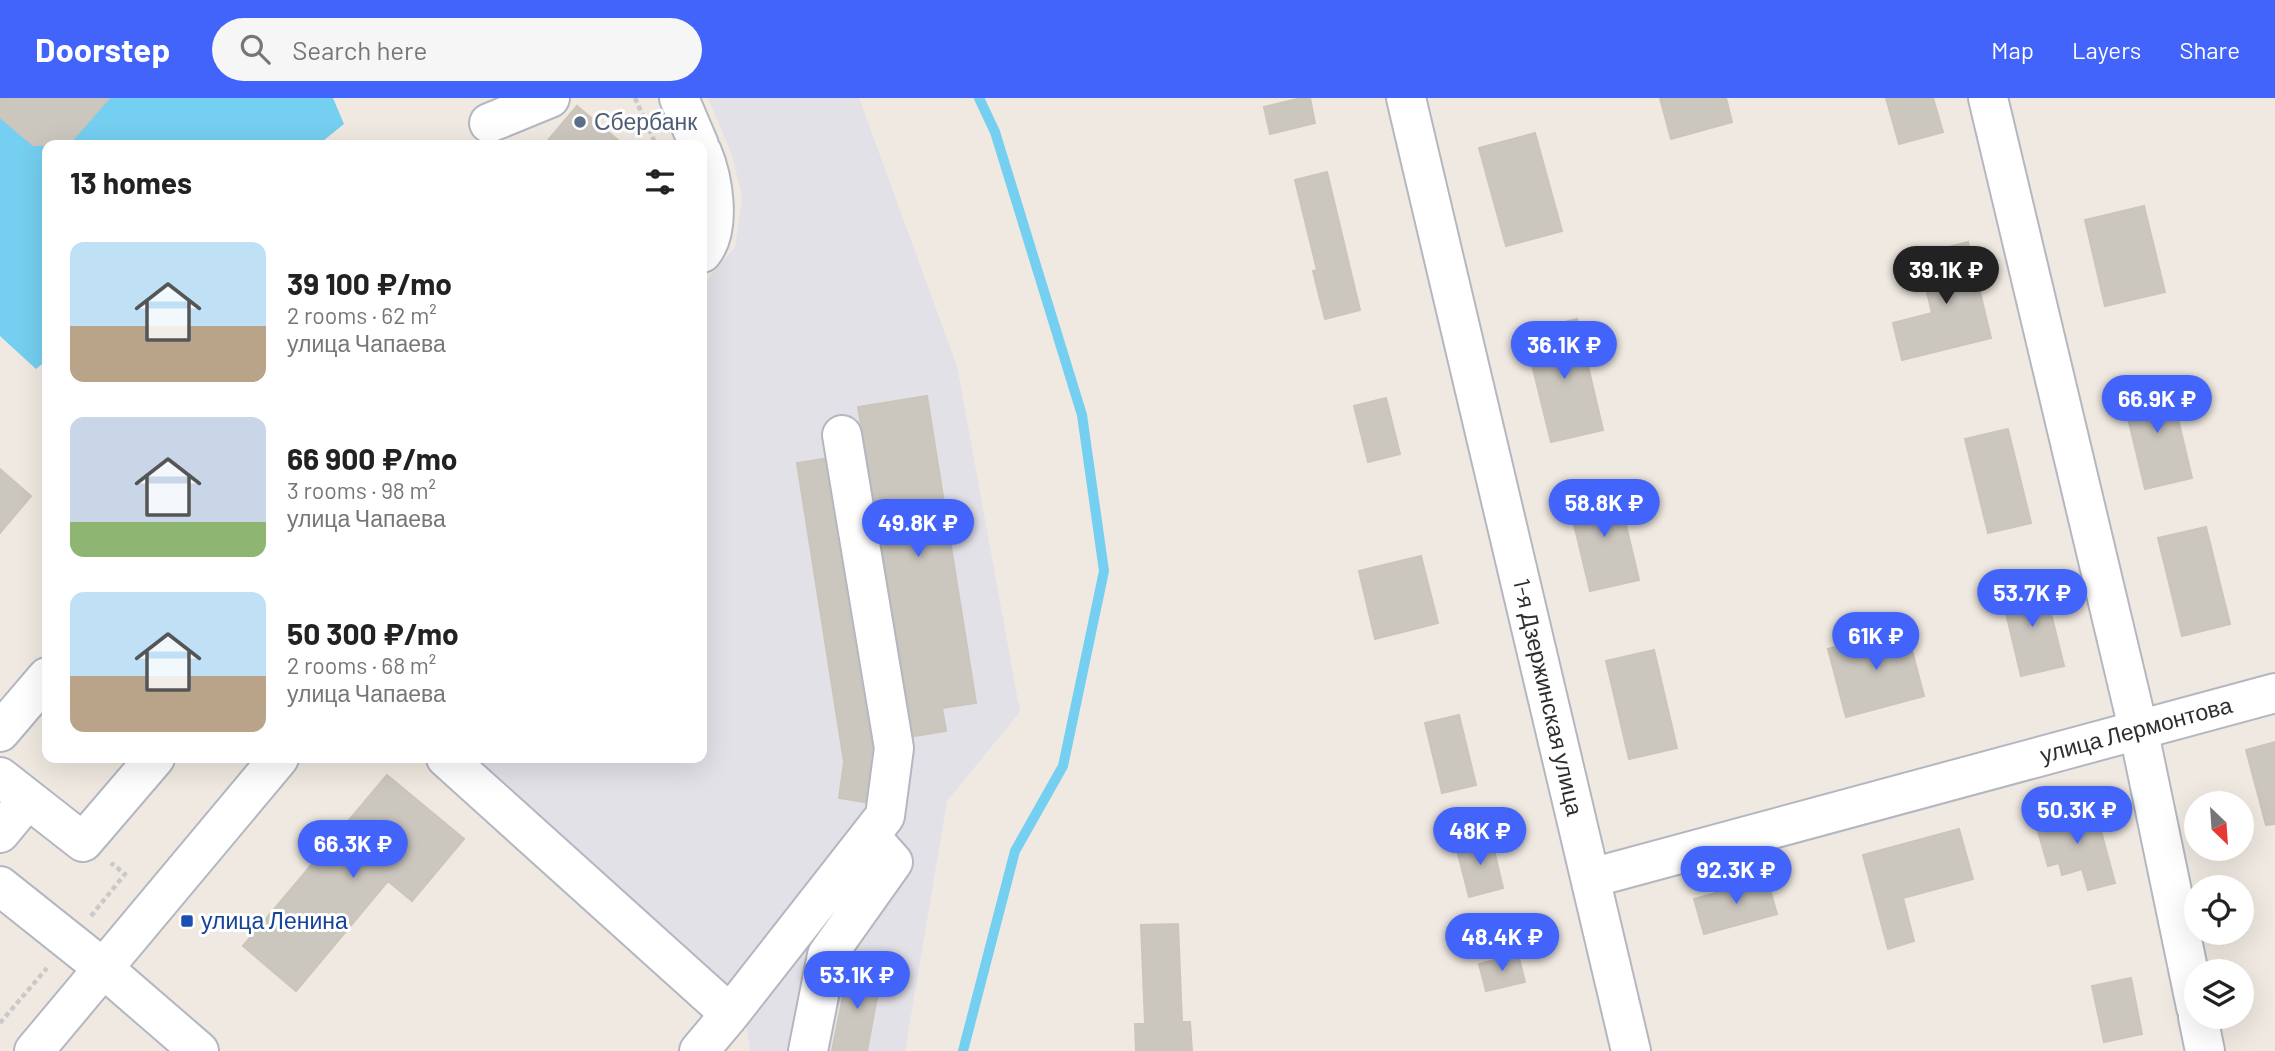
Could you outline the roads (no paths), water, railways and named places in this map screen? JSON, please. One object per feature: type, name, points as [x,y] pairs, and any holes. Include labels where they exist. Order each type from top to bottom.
[{"type":"street","points":[[488,122],[550,98]]},
{"type":"street","points":[[679,98],[697,140]]},
{"type":"street","name":"1-я Дзержинская улица","points":[[1406,98],[1631,1051]]},
{"type":"street","points":[[1987,98],[2138,729],[2186,959]]},
{"type":"street","points":[[707,172],[715,203],[707,246]]},
{"type":"street","points":[[699,1051],[885,816],[894,747],[842,435]]},
{"type":"street","points":[[0,732],[42,683]]},
{"type":"street","name":"улица Лермонтова","points":[[1591,878],[2275,692]]},
{"type":"street","points":[[0,833],[14,788],[83,842],[151,763]]},
{"type":"street","points":[[34,1051],[275,763]]},
{"type":"street","points":[[452,763],[730,1014]]},
{"type":"street","points":[[808,1051],[827,955],[893,862],[870,836]]},
{"type":"street","points":[[0,886],[103,968],[199,1051]]},
{"type":"street","points":[[2200,1029],[2205,1051]]},
{"type":"water","points":[[0,98],[333,98],[344,124],[324,140],[42,140],[42,364],[36,369],[0,336]]},
{"type":"waterway","points":[[963,1051],[1015,851],[1063,766],[1104,571],[1082,415],[995,132],[979,98]]},
{"type":"place","name":"Сбербанк","points":[[580,122]]},
{"type":"place","name":"улица Ленина","points":[[187,921]]}]
